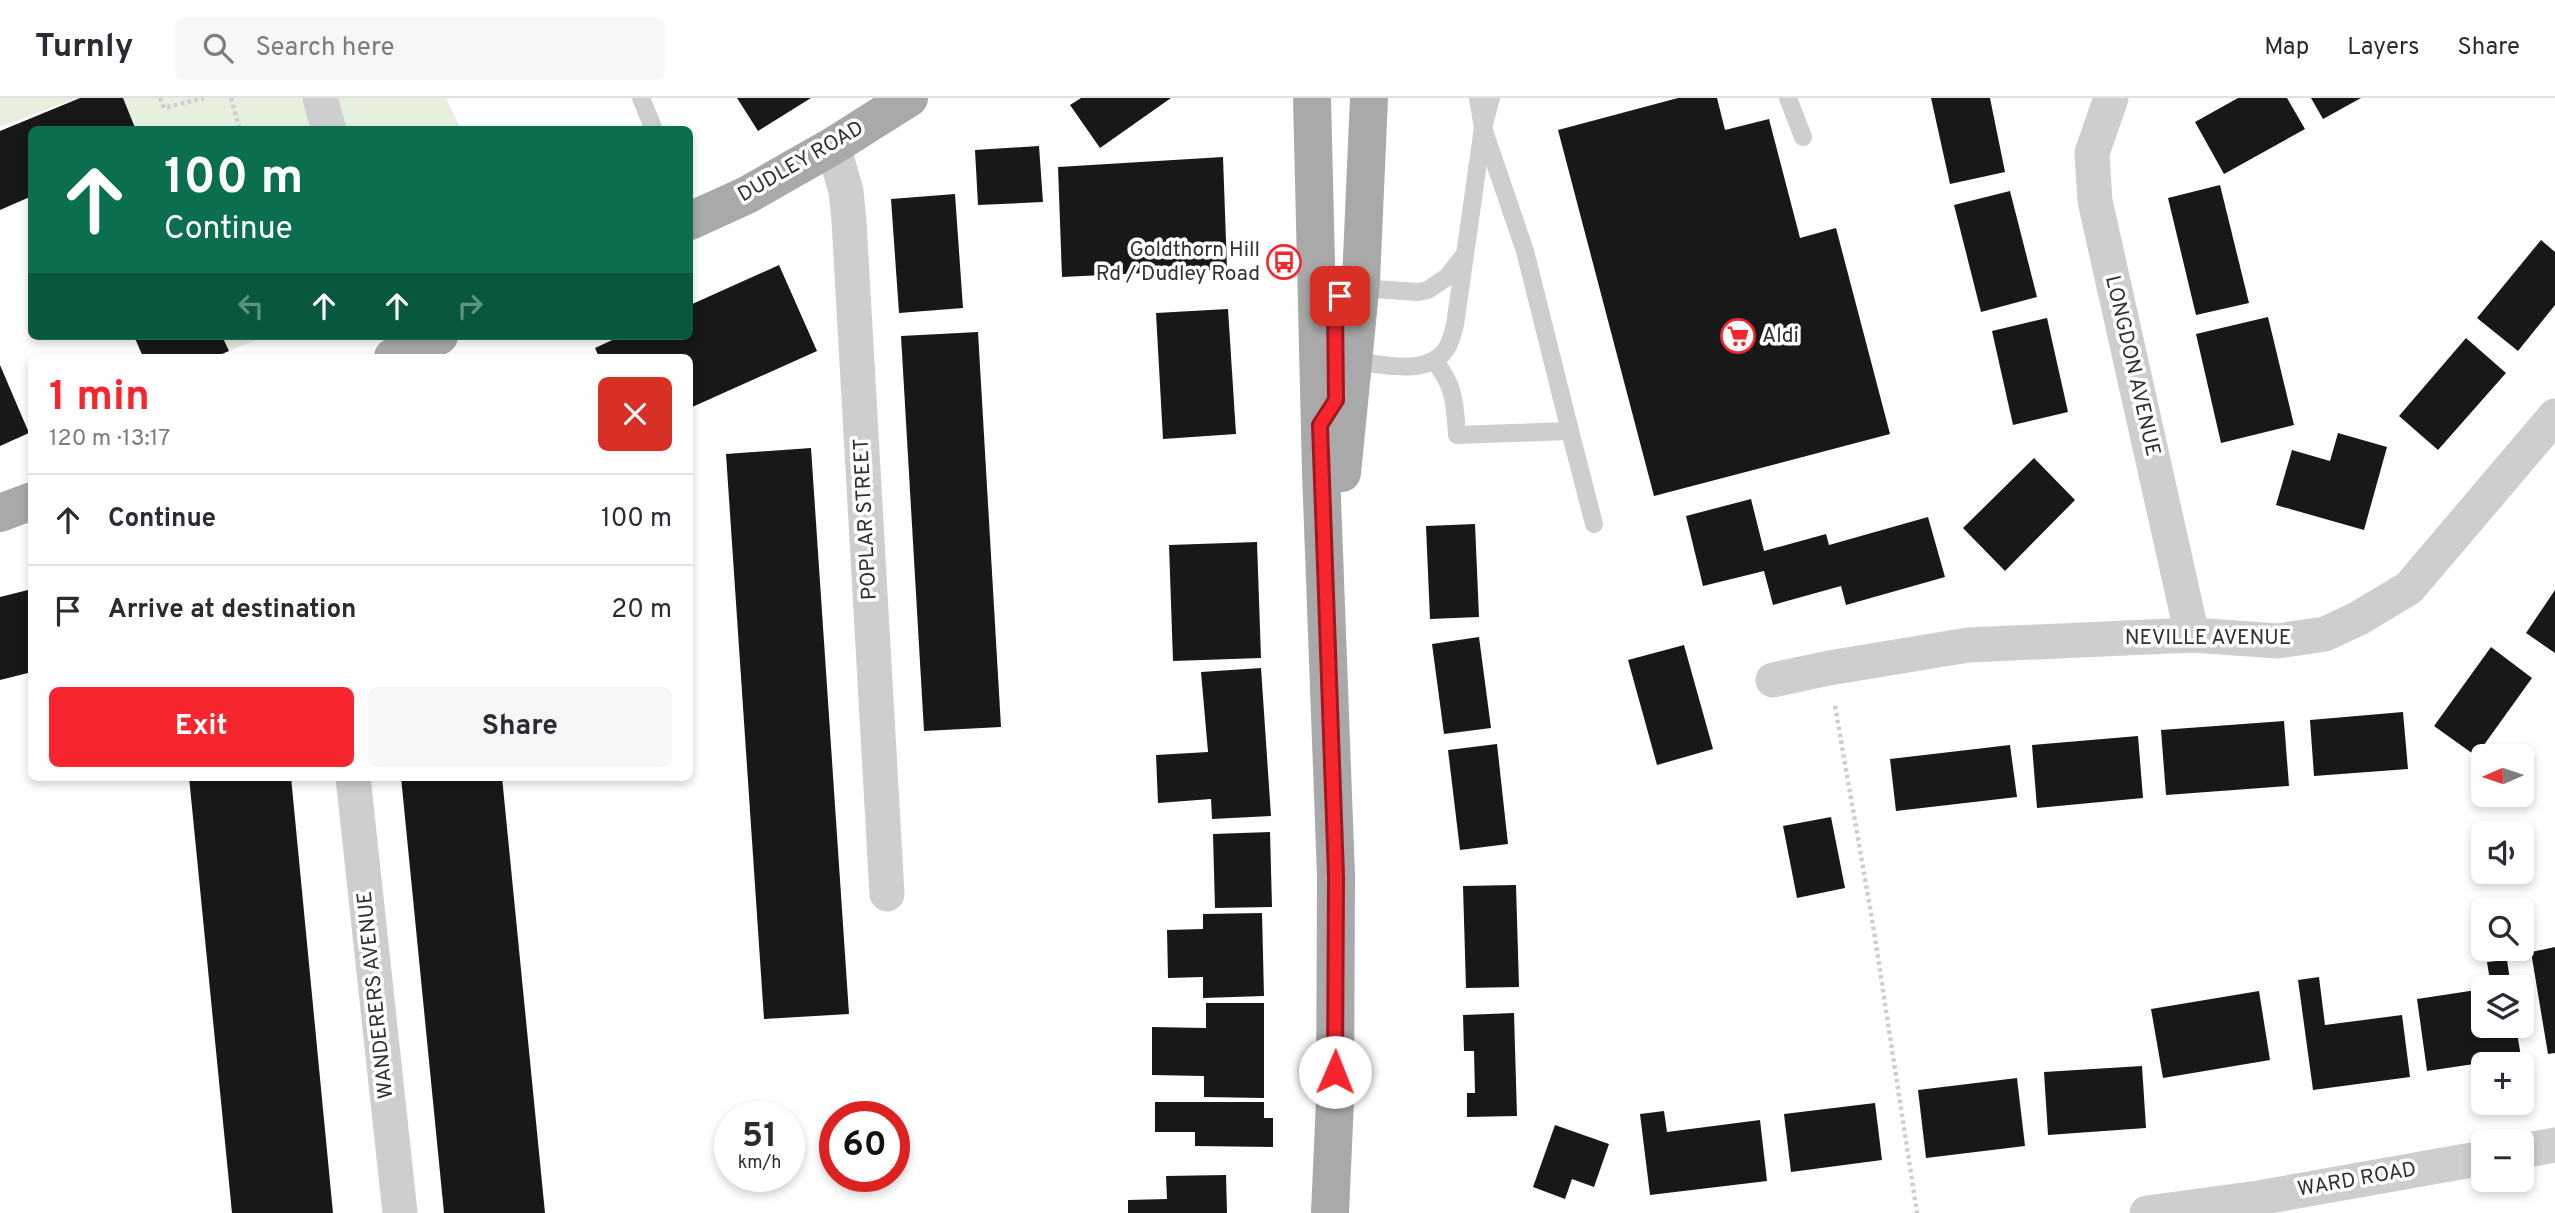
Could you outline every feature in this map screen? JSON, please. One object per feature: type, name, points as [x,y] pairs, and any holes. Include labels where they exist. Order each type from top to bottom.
[{"type":"main road","name":"DUDLEY ROAD","points":[[693,218],[747,195],[833,146],[909,98]]},
{"type":"main road","points":[[1312,98],[1336,876],[1335,1100],[1330,1213]]},
{"type":"main road","points":[[1327,625],[1360,288],[1369,98]]},
{"type":"main road","points":[[400,354],[430,340]]},
{"type":"main road","points":[[0,513],[28,502]]},
{"type":"street","points":[[320,98],[328,126]]},
{"type":"street","name":"LONGDON AVENUE","points":[[2112,98],[2092,153],[2095,201],[2192,635]]},
{"type":"street","name":"POPLAR STREET","points":[[833,146],[846,191],[849,221],[887,894]]},
{"type":"street","name":"NEVILLE AVENUE","points":[[1773,681],[1829,668],[1968,645],[2192,635],[2278,641],[2325,634],[2359,618],[2409,588],[2555,416]]},
{"type":"street","name":"WANDERERS AVENUE","points":[[353,781],[400,1213]]},
{"type":"street","points":[[2534,1149],[2555,1145]]},
{"type":"street","name":"WARD ROAD","points":[[2147,1213],[2258,1205],[2471,1161]]},
{"type":"lane","points":[[641,98],[652,126]]},
{"type":"lane","points":[[1478,98],[1483,128],[1525,251],[1594,524]]},
{"type":"lane","points":[[1353,362],[1417,366],[1434,361],[1447,348],[1455,325],[1483,128],[1491,98]]},
{"type":"lane","points":[[1788,98],[1803,136]]},
{"type":"lane","points":[[1320,425],[1336,400],[1335,306],[1340,296],[1360,288],[1418,292],[1428,290],[1447,277],[1466,253]]},
{"type":"lane","points":[[1434,361],[1447,376],[1455,402],[1457,435],[1570,431]]},
{"type":"path","points":[[160,98],[164,108],[204,98]]},
{"type":"path","points":[[231,98],[239,126]]},
{"type":"path","points":[[1829,668],[1873,925],[1917,1213]]},
{"type":"green space","points":[[0,98],[77,98],[0,127]]},
{"type":"green space","points":[[123,98],[446,98],[460,126],[135,126]]},
{"type":"green space","points":[[224,340],[255,340],[229,351]]},
{"type":"building","points":[[80,98],[123,98],[134,126],[28,126],[28,198],[0,210],[0,131]]},
{"type":"building","points":[[737,98],[811,98],[758,131]]},
{"type":"building","points":[[1081,98],[1171,98],[1100,148],[1070,105]]},
{"type":"building","name":"Aldi","points":[[1678,98],[1717,98],[1725,130],[1769,119],[1800,238],[1836,228],[1890,434],[1654,496],[1558,130]]},
{"type":"building","points":[[1931,98],[1990,98],[2005,172],[1950,184]]},
{"type":"building","points":[[2238,98],[2287,98],[2305,129],[2224,174],[2195,122]]},
{"type":"building","points":[[2311,98],[2361,98],[2323,119]]},
{"type":"building","points":[[1039,146],[1043,202],[978,205],[975,150]]},
{"type":"building","points":[[1223,157],[1227,269],[1062,277],[1058,167]]},
{"type":"building","points":[[2220,185],[2249,303],[2196,315],[2168,198]]},
{"type":"building","points":[[2010,191],[2037,297],[1981,312],[1954,205]]},
{"type":"building","points":[[955,194],[963,308],[899,313],[891,199]]},
{"type":"building","points":[[2541,240],[2555,252],[2555,305],[2518,351],[2477,318]]},
{"type":"building","points":[[779,265],[817,351],[693,407],[693,354],[598,354],[595,348],[612,340],[693,340],[693,304]]},
{"type":"building","points":[[1228,309],[1236,434],[1163,439],[1156,313]]},
{"type":"building","points":[[2268,317],[2294,425],[2221,443],[2196,334]]},
{"type":"building","points":[[2047,318],[2068,412],[2013,425],[1992,331]]},
{"type":"building","points":[[978,332],[1001,727],[924,731],[901,336]]},
{"type":"building","points":[[2466,338],[2506,373],[2438,450],[2399,416]]},
{"type":"building","points":[[136,340],[224,340],[229,351],[222,354],[142,354]]},
{"type":"building","points":[[0,365],[28,433],[0,446]]},
{"type":"building","points":[[2338,433],[2387,447],[2364,530],[2276,505],[2292,450],[2330,461]]},
{"type":"building","points":[[811,448],[849,1014],[764,1019],[726,454]]},
{"type":"building","points":[[2034,458],[2075,500],[2005,571],[1963,528]]},
{"type":"building","points":[[1751,499],[1764,551],[1826,534],[1829,545],[1928,517],[1945,577],[1846,605],[1841,586],[1773,605],[1764,571],[1703,586],[1686,516]]},
{"type":"building","points":[[1475,524],[1479,617],[1430,619],[1426,526]]},
{"type":"building","points":[[1257,542],[1261,658],[1173,661],[1169,545]]},
{"type":"building","points":[[28,590],[28,673],[0,680],[0,597]]},
{"type":"building","points":[[2555,590],[2555,653],[2526,633]]},
{"type":"building","points":[[1479,637],[1491,728],[1444,734],[1432,644]]},
{"type":"building","points":[[1684,645],[1713,749],[1657,765],[1628,660]]},
{"type":"building","points":[[2491,647],[2532,678],[2485,744],[2471,744],[2471,752],[2434,726]]},
{"type":"building","points":[[1261,668],[1271,816],[1212,819],[1211,799],[1158,803],[1156,755],[1208,752],[1201,672]]},
{"type":"building","points":[[2403,712],[2408,769],[2314,776],[2310,720]]},
{"type":"building","points":[[2284,721],[2289,786],[2166,795],[2161,730]]},
{"type":"building","points":[[2138,736],[2143,798],[2037,808],[2032,745]]},
{"type":"building","points":[[1497,744],[1508,844],[1460,850],[1448,750]]},
{"type":"building","points":[[2010,745],[2017,797],[1896,811],[1890,759]]},
{"type":"building","points":[[189,781],[291,781],[333,1213],[232,1213]]},
{"type":"building","points":[[401,781],[502,781],[545,1213],[444,1213]]},
{"type":"building","points":[[1831,817],[1845,888],[1797,898],[1783,826]]},
{"type":"building","points":[[1270,832],[1272,907],[1215,908],[1213,834]]},
{"type":"building","points":[[1516,885],[1519,987],[1466,988],[1463,886]]},
{"type":"building","points":[[1262,913],[1264,996],[1203,998],[1203,977],[1168,978],[1167,930],[1203,929],[1203,914]]},
{"type":"building","points":[[2555,947],[2555,1053],[2548,1054],[2532,961],[2534,951]]},
{"type":"building","points":[[2507,961],[2509,975],[2489,975],[2487,962]]},
{"type":"building","points":[[2319,977],[2325,1025],[2402,1015],[2410,1077],[2313,1090],[2298,980]]},
{"type":"building","points":[[2259,991],[2270,1060],[2163,1078],[2151,1009]]},
{"type":"building","points":[[2471,991],[2471,1038],[2518,1038],[2520,1052],[2471,1052],[2471,1064],[2427,1071],[2417,999]]},
{"type":"building","points":[[1206,1003],[1264,1003],[1264,1098],[1204,1097],[1204,1076],[1152,1075],[1152,1027],[1206,1028]]},
{"type":"building","points":[[1514,1013],[1517,1116],[1467,1117],[1467,1093],[1475,1093],[1474,1051],[1464,1051],[1463,1015]]},
{"type":"building","points":[[2142,1066],[2146,1128],[2048,1135],[2044,1072]]},
{"type":"building","points":[[2017,1078],[2025,1146],[1926,1158],[1918,1090]]},
{"type":"building","points":[[1155,1102],[1264,1102],[1264,1118],[1273,1118],[1273,1147],[1195,1146],[1195,1132],[1155,1132]]},
{"type":"building","points":[[1875,1103],[1882,1160],[1791,1172],[1784,1114]]},
{"type":"building","points":[[1664,1111],[1667,1132],[1760,1120],[1767,1181],[1650,1195],[1640,1114]]},
{"type":"building","points":[[1555,1125],[1609,1144],[1594,1187],[1572,1179],[1565,1199],[1533,1187]]},
{"type":"building","points":[[1226,1175],[1227,1213],[1128,1213],[1128,1200],[1167,1199],[1166,1176]]},
{"type":"place","name":"Goldthorn Hill Rd / Dudley Road","points":[[1284,262]]},
{"type":"place","name":"Aldi","points":[[1738,336]]},
{"type":"route","points":[[1335,1072],[1336,876],[1320,425],[1336,400],[1335,306],[1340,296]]}]
